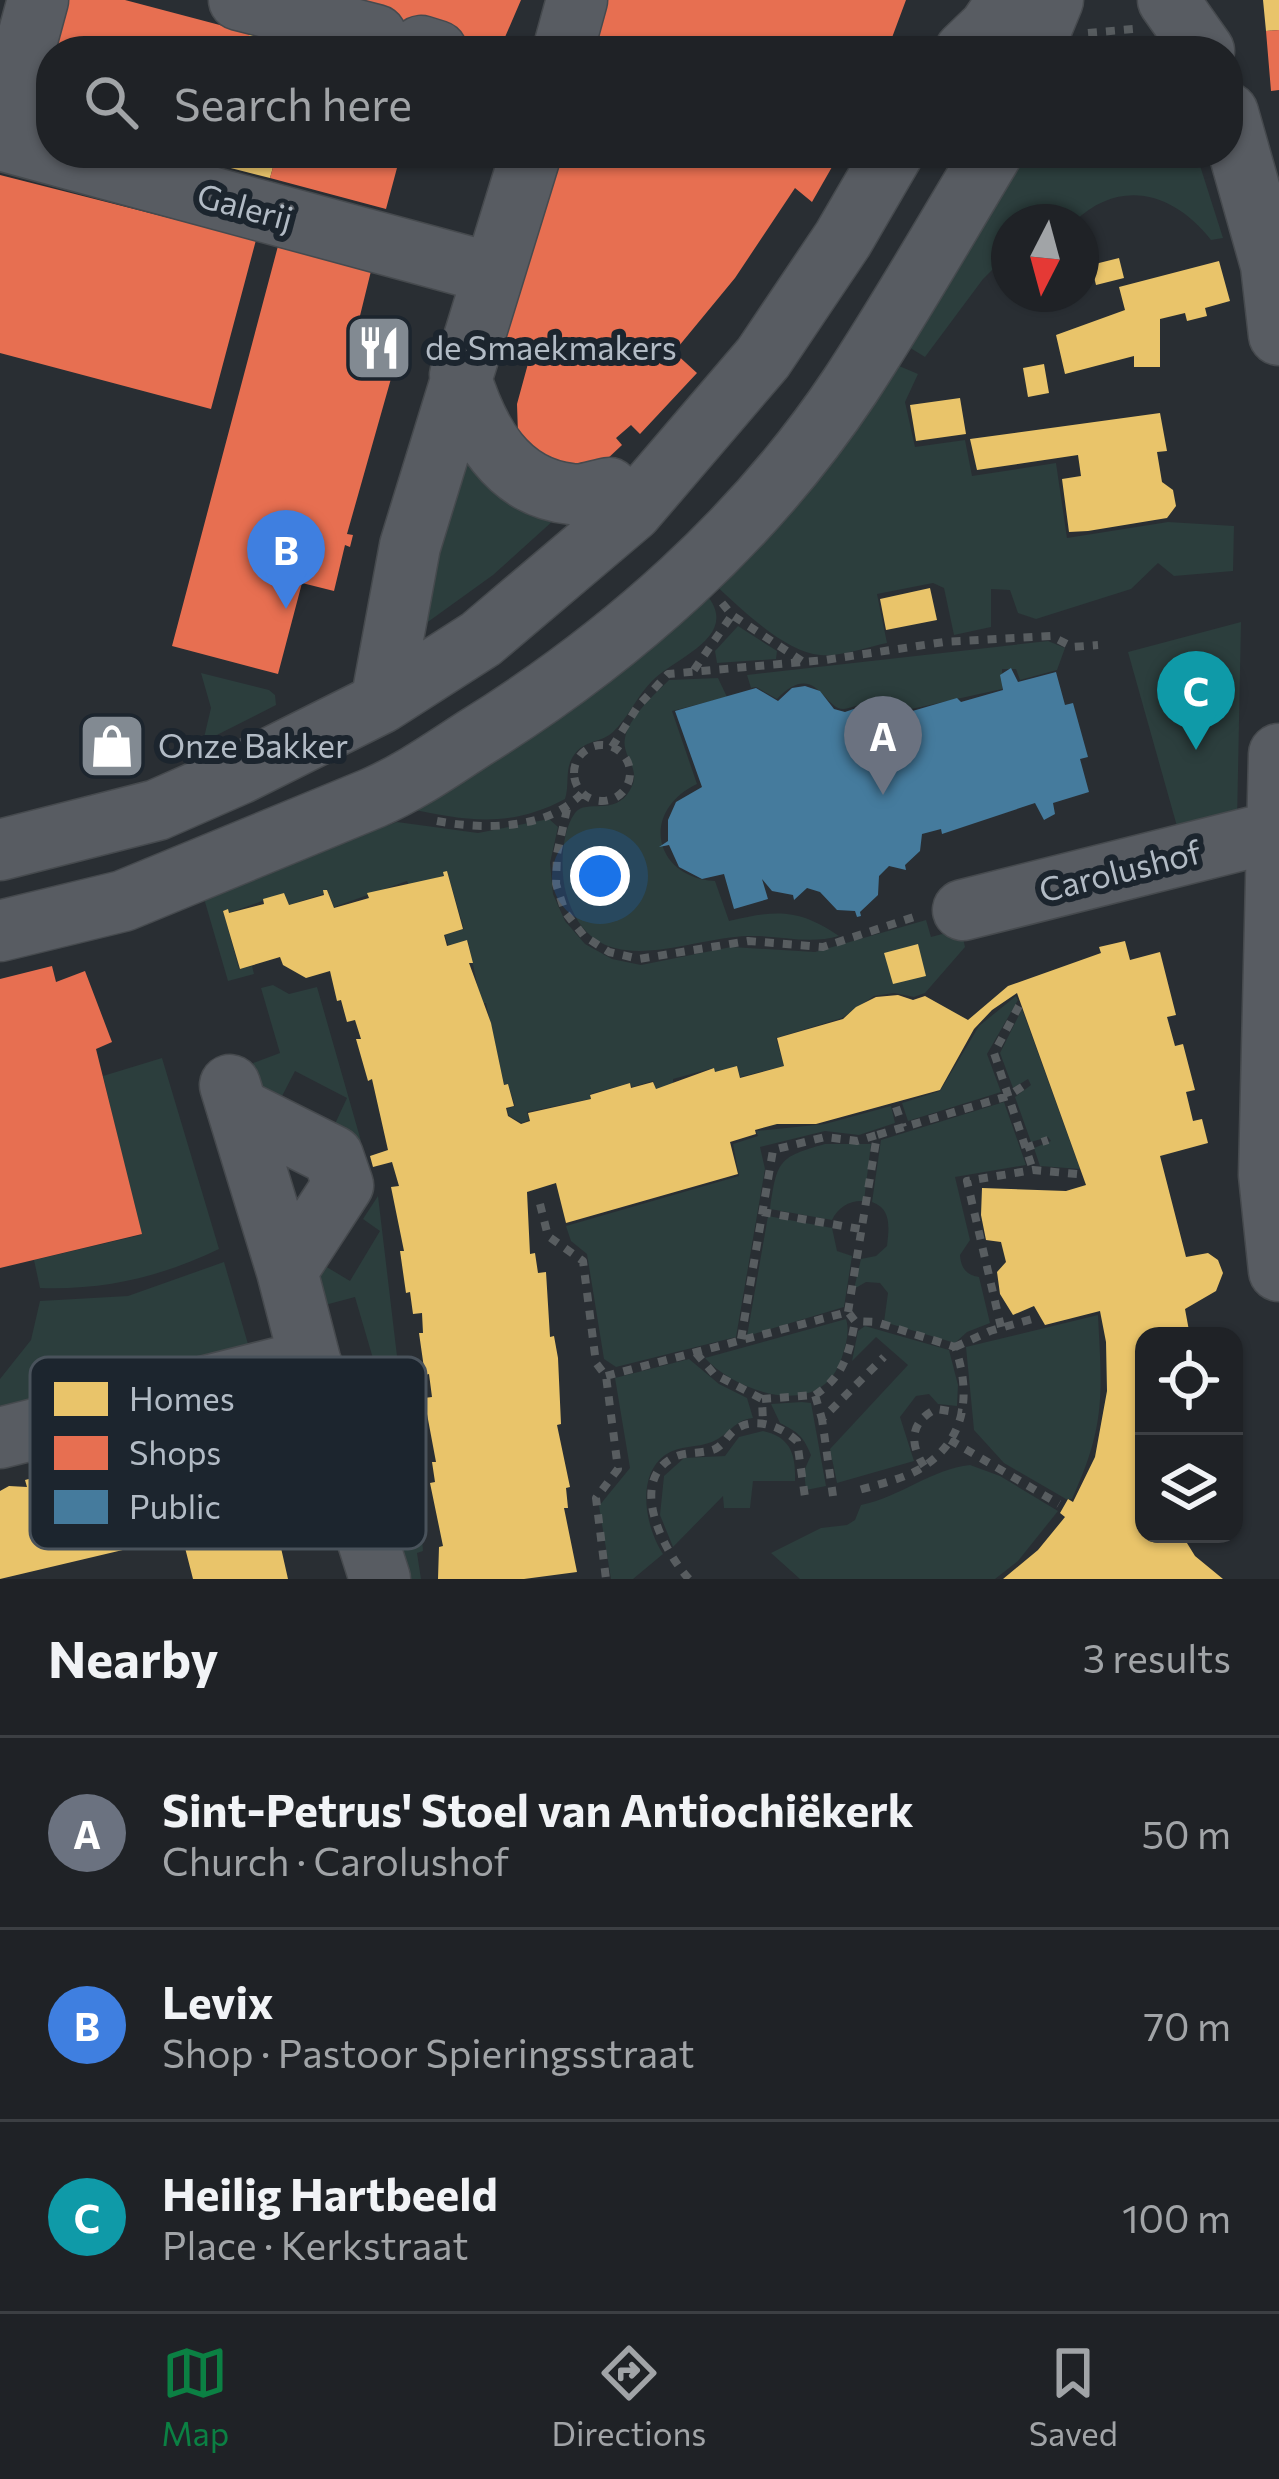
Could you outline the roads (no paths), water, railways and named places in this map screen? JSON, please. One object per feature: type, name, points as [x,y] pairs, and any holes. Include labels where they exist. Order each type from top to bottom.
[{"type":"street","points":[[0,140],[38,0]]},
{"type":"street","points":[[239,0],[380,36]]},
{"type":"street","points":[[567,36],[577,0]]},
{"type":"street","points":[[981,36],[1008,0]]},
{"type":"street","points":[[1148,16],[1180,36]]},
{"type":"street","name":"Galerij","points":[[0,140],[36,150]]},
{"type":"street","points":[[1243,166],[1271,265],[1279,335]]},
{"type":"street","name":"Galerij","points":[[103,168],[491,273]]},
{"type":"street","points":[[381,703],[410,546],[526,168]]},
{"type":"street","points":[[0,850],[157,810],[381,703],[481,639],[632,511],[763,358],[844,239],[884,168]]},
{"type":"street","points":[[0,931],[123,901],[374,798],[412,781],[548,694],[669,595],[782,476],[848,388],[983,168]]},
{"type":"street","points":[[460,375],[472,414],[497,454],[523,479],[573,495],[609,488],[632,511]]},
{"type":"street","points":[[1279,754],[1269,1174],[1279,1271]]},
{"type":"street","name":"Carolushof","points":[[963,910],[1277,831]]},
{"type":"street","points":[[287,1271],[343,1185],[332,1156],[233,1097],[309,1357]]},
{"type":"street","points":[[0,1438],[30,1430]]},
{"type":"street","points":[[370,1549],[380,1579]]},
{"type":"place","name":"de Smaekmakers","points":[[379,348]]},
{"type":"place","name":"Levix","points":[[286,609]]},
{"type":"place","name":"Onze Bakker","points":[[112,746]]},
{"type":"place","name":"Heilig Hartbeeld","points":[[1196,750]]},
{"type":"place","name":"Sint-Petrus' Stoel van Antiochiëkerk","points":[[883,795]]}]
